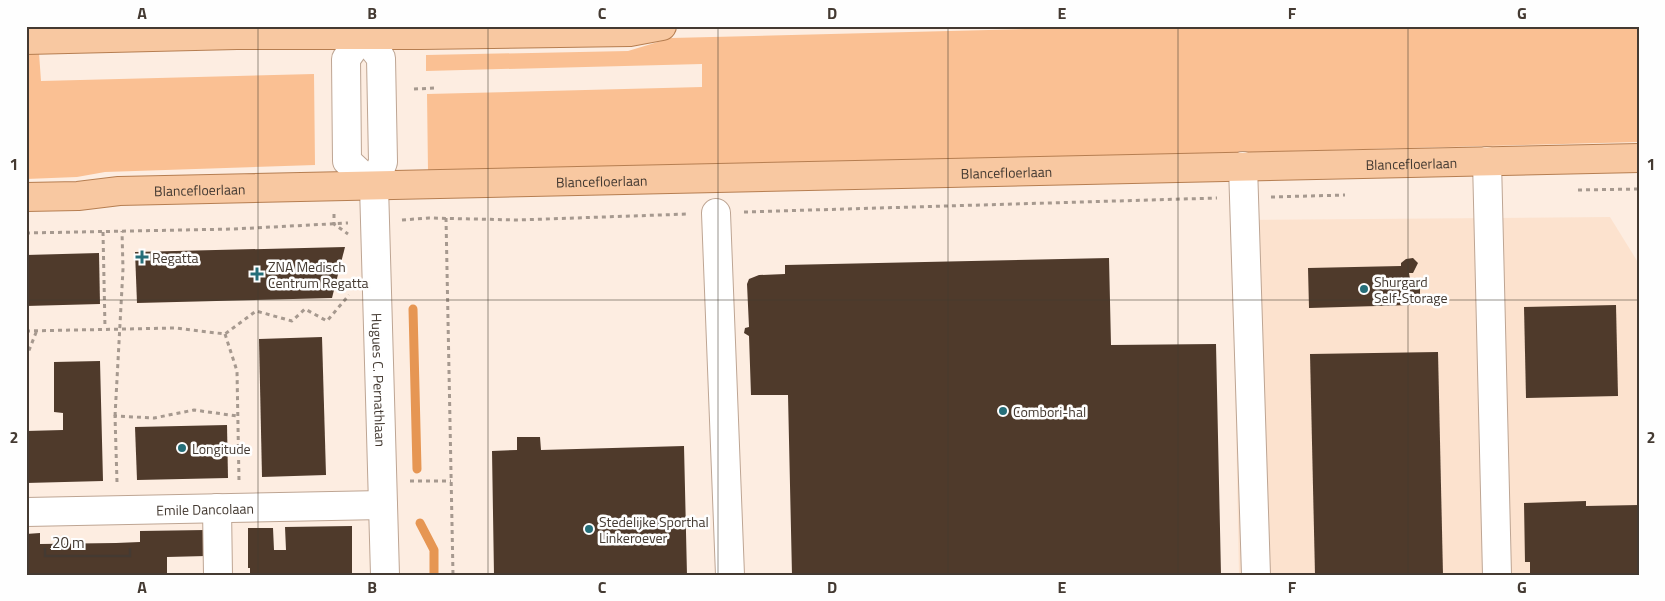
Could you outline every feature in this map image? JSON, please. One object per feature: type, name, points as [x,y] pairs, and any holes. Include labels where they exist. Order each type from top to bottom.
[{"type":"main road","points":[[26,40],[237,35],[630,32],[662,26]]},
{"type":"main road","name":"Blancefloerlaan","points":[[26,197],[78,196],[119,191],[1639,158]]},
{"type":"street","points":[[363,35],[381,58],[383,162],[374,186],[347,161],[346,59],[363,35]]},
{"type":"street","points":[[1487,161],[1497,575]]},
{"type":"street","points":[[1243,166],[1256,575]]},
{"type":"street","name":"Hugues C. Pernathlaan","points":[[374,186],[385,575]]},
{"type":"street","points":[[716,213],[730,575]]},
{"type":"street","name":"Emile Dancolaan","points":[[26,512],[228,508],[382,493]]},
{"type":"street","points":[[218,575],[228,508]]},
{"type":"path","points":[[414,89],[436,88]]},
{"type":"path","points":[[1572,190],[1639,189]]},
{"type":"path","points":[[26,233],[234,229],[446,218],[518,220],[1351,195]]},
{"type":"path","points":[[446,218],[453,575]]},
{"type":"path","points":[[118,510],[115,416],[123,269],[122,231]]},
{"type":"path","points":[[103,232],[105,328]]},
{"type":"path","points":[[26,331],[175,328],[225,334],[256,312],[292,321],[305,309],[327,321],[354,289]]},
{"type":"path","points":[[26,358],[37,330]]},
{"type":"path","points":[[225,334],[237,371],[237,416],[228,508]]},
{"type":"path","points":[[115,416],[154,418],[194,410],[237,416]]},
{"type":"path","points":[[382,493],[451,481]]},
{"type":"shaded area","points":[[1141,26],[1639,26],[1639,142],[708,166],[428,171],[427,94],[702,87],[702,64],[426,71],[426,55],[628,51],[671,38]]},
{"type":"shaded area","points":[[26,53],[39,53],[41,81],[314,74],[315,165],[105,172],[77,177],[26,179]]},
{"type":"shaded area","points":[[1610,217],[1639,264],[1639,575],[1239,575],[1232,220]]},
{"type":"building","points":[[345,247],[332,298],[137,303],[135,252]]},
{"type":"building","points":[[99,253],[100,304],[26,306],[26,255]]},
{"type":"building","name":"Combori-hal","points":[[1109,258],[1111,345],[1216,344],[1221,575],[792,575],[788,395],[751,395],[749,336],[744,333],[745,328],[749,327],[747,284],[749,279],[759,275],[785,274],[785,265]]},
{"type":"building","name":"Shurgard Self-Storage","points":[[1413,258],[1418,263],[1413,273],[1409,273],[1410,279],[1420,279],[1420,298],[1411,299],[1411,305],[1309,308],[1308,268],[1401,266],[1401,263],[1406,259]]},
{"type":"building","points":[[1616,305],[1618,396],[1526,398],[1524,307]]},
{"type":"building","points":[[322,337],[326,475],[262,477],[259,339]]},
{"type":"building","points":[[1438,352],[1443,575],[1315,575],[1310,354]]},
{"type":"building","points":[[100,361],[103,481],[26,483],[26,431],[63,430],[63,413],[54,412],[54,362]]},
{"type":"building","name":"Longitude","points":[[227,425],[228,478],[137,480],[135,427]]},
{"type":"building","name":"Stedelijke Sporthal Linkeroever","points":[[517,437],[540,437],[541,450],[684,446],[687,575],[494,575],[492,451],[517,450]]},
{"type":"building","points":[[1586,501],[1586,506],[1639,505],[1639,575],[1530,575],[1530,562],[1525,562],[1524,503]]},
{"type":"building","points":[[352,526],[352,575],[250,575],[250,568],[248,568],[248,528],[273,528],[274,550],[286,550],[285,527]]},
{"type":"building","points":[[206,530],[206,556],[167,557],[167,573],[141,573],[141,575],[26,575],[26,534],[40,533],[40,544],[116,543],[140,542],[140,531]]},
{"type":"waterway","points":[[413,309],[417,469]]},
{"type":"waterway","points":[[420,523],[434,550],[434,575]]},
{"type":"place","name":"Regatta","points":[[142,257]]},
{"type":"place","name":"ZNA Medisch Centrum Regatta","points":[[257,274]]},
{"type":"place","name":"Shurgard Self-Storage","points":[[1364,289]]},
{"type":"place","name":"Combori-hal","points":[[1003,411]]},
{"type":"place","name":"Longitude","points":[[182,448]]},
{"type":"place","name":"Stedelijke Sporthal Linkeroever","points":[[589,529]]}]
